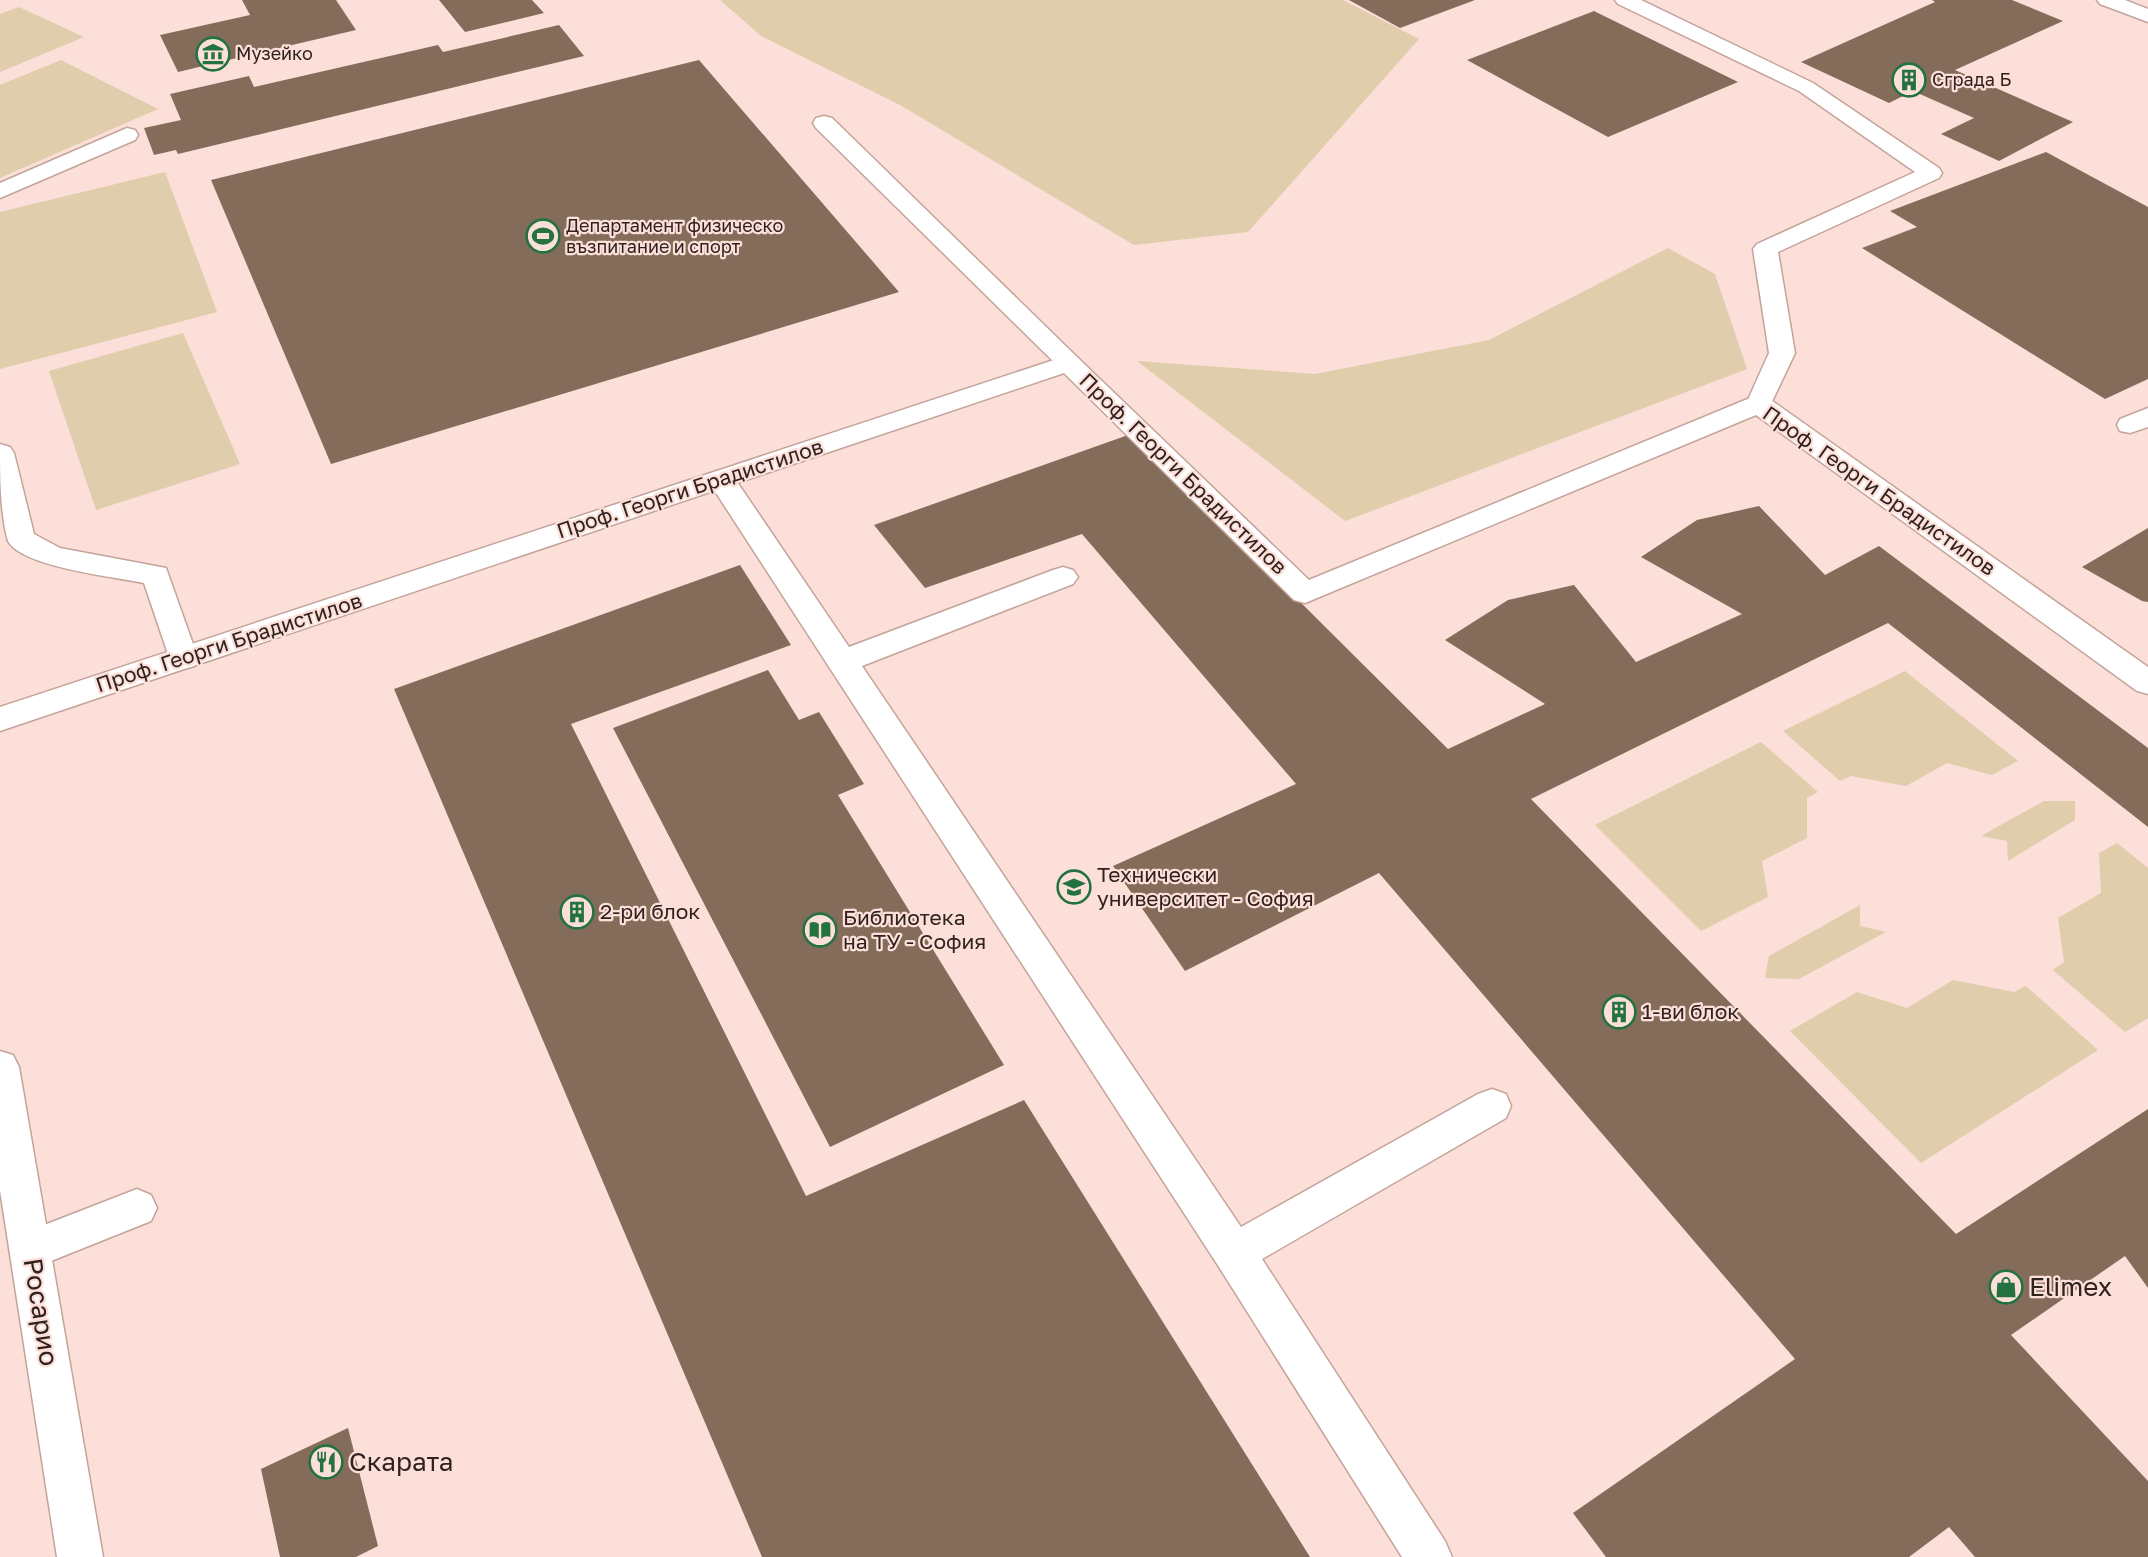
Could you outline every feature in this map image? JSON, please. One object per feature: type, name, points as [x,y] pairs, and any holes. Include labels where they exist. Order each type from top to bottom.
[{"type":"street","points":[[1626,0],[1806,87],[1931,173],[1765,249],[1782,353],[1760,404]]},
{"type":"street","points":[[2107,0],[2148,16]]},
{"type":"street","points":[[824,123],[1070,363]]},
{"type":"street","points":[[0,191],[127,135]]},
{"type":"street","name":"Проф. Георги Брадистилов","points":[[0,719],[1070,363],[1305,593],[1760,404],[2145,678]]},
{"type":"street","points":[[0,453],[21,539],[52,556],[156,575],[183,658]]},
{"type":"street","points":[[721,479],[1234,1253],[1429,1557]]},
{"type":"street","points":[[842,662],[1063,577]]},
{"type":"street","name":"Росарио","points":[[0,1067],[8,1163],[31,1250],[80,1557]]},
{"type":"street","points":[[1234,1253],[1492,1106]]},
{"type":"street","points":[[31,1250],[137,1208]]},
{"type":"shaded area","points":[[720,0],[1343,0],[1419,39],[1248,232],[1134,245],[900,105],[761,36]]},
{"type":"shaded area","points":[[19,7],[84,37],[0,72],[0,14]]},
{"type":"shaded area","points":[[61,60],[158,109],[0,178],[0,85]]},
{"type":"shaded area","points":[[165,172],[217,312],[0,369],[0,212]]},
{"type":"shaded area","points":[[1668,248],[1715,274],[1747,369],[1345,521],[1137,361],[1315,374],[1489,340]]},
{"type":"shaded area","points":[[183,333],[240,464],[96,510],[49,371]]},
{"type":"shaded area","points":[[1905,671],[2018,761],[1992,775],[1947,763],[1906,786],[1851,776],[1840,781],[1783,731]]},
{"type":"shaded area","points":[[1761,742],[1818,792],[1807,798],[1807,838],[1762,861],[1768,897],[1701,931],[1595,825]]},
{"type":"shaded area","points":[[2044,801],[2075,801],[2075,820],[2008,861],[2007,841],[1981,836]]},
{"type":"shaded area","points":[[2117,843],[2148,868],[2148,1018],[2125,1032],[2053,970],[2064,962],[2058,918],[2101,893],[2099,853]]},
{"type":"shaded area","points":[[1860,905],[1860,926],[1886,932],[1799,979],[1765,978],[1769,956]]},
{"type":"shaded area","points":[[1953,980],[2014,992],[2026,986],[2098,1050],[1921,1163],[1790,1031],[1857,992],[1907,1008]]},
{"type":"building","name":"Музейко","points":[[242,0],[336,0],[356,30],[178,72],[160,35],[250,15]]},
{"type":"building","points":[[439,0],[532,0],[544,13],[465,32]]},
{"type":"building","points":[[1349,0],[1475,0],[1400,28]]},
{"type":"building","name":"Сграда Б","points":[[1932,0],[2012,0],[2063,21],[1955,70],[2073,122],[1999,161],[1941,134],[1974,118],[1913,91],[1889,103],[1801,62],[1935,2]]},
{"type":"building","points":[[1594,11],[1738,82],[1608,137],[1467,60]]},
{"type":"building","points":[[559,25],[584,56],[178,154],[176,150],[154,155],[144,128],[181,120],[170,94],[249,76],[254,87],[438,45],[443,52]]},
{"type":"building","name":"Департамент физическо възпитание и спорт","points":[[699,60],[899,292],[331,464],[211,180]]},
{"type":"building","points":[[2046,152],[2148,207],[2148,379],[2105,399],[1862,248],[1917,227],[1890,211]]},
{"type":"building","name":"1-ви блок","points":[[1131,434],[1448,749],[1545,704],[1445,640],[1508,600],[1574,585],[1636,662],[1742,614],[1641,557],[1697,520],[1759,506],[1825,575],[1879,546],[2148,748],[2148,827],[1888,623],[1531,799],[1956,1234],[2148,1109],[2148,1288],[2125,1256],[2011,1335],[2148,1481],[2148,1557],[1975,1557],[1949,1527],[1909,1557],[1606,1557],[1573,1513],[1795,1359],[1379,873],[1185,971],[1113,866],[1296,784],[1082,534],[925,588],[874,525]]},
{"type":"building","points":[[2148,528],[2148,602],[2142,601],[2082,567]]},
{"type":"building","name":"2-ри блок","points":[[740,565],[791,645],[571,724],[806,1196],[1024,1100],[1310,1557],[762,1557],[394,689]]},
{"type":"building","name":"Библиотека на ТУ - София","points":[[768,670],[799,720],[819,712],[864,784],[838,795],[1004,1065],[830,1147],[613,728]]},
{"type":"building","points":[[348,1428],[378,1546],[356,1557],[280,1557],[261,1469]]},
{"type":"place","name":"Музейко","points":[[213,54]]},
{"type":"place","name":"Сграда Б","points":[[1909,80]]},
{"type":"place","name":"Департамент физическо възпитание и спорт","points":[[543,236]]},
{"type":"place","name":"Технически университет - София","points":[[1074,887]]},
{"type":"place","name":"2-ри блок","points":[[577,912]]},
{"type":"place","name":"Библиотека на ТУ - София","points":[[820,930]]},
{"type":"place","name":"1-ви блок","points":[[1619,1012]]},
{"type":"place","name":"Elimex","points":[[2006,1287]]},
{"type":"place","name":"Скарата","points":[[326,1462]]}]
